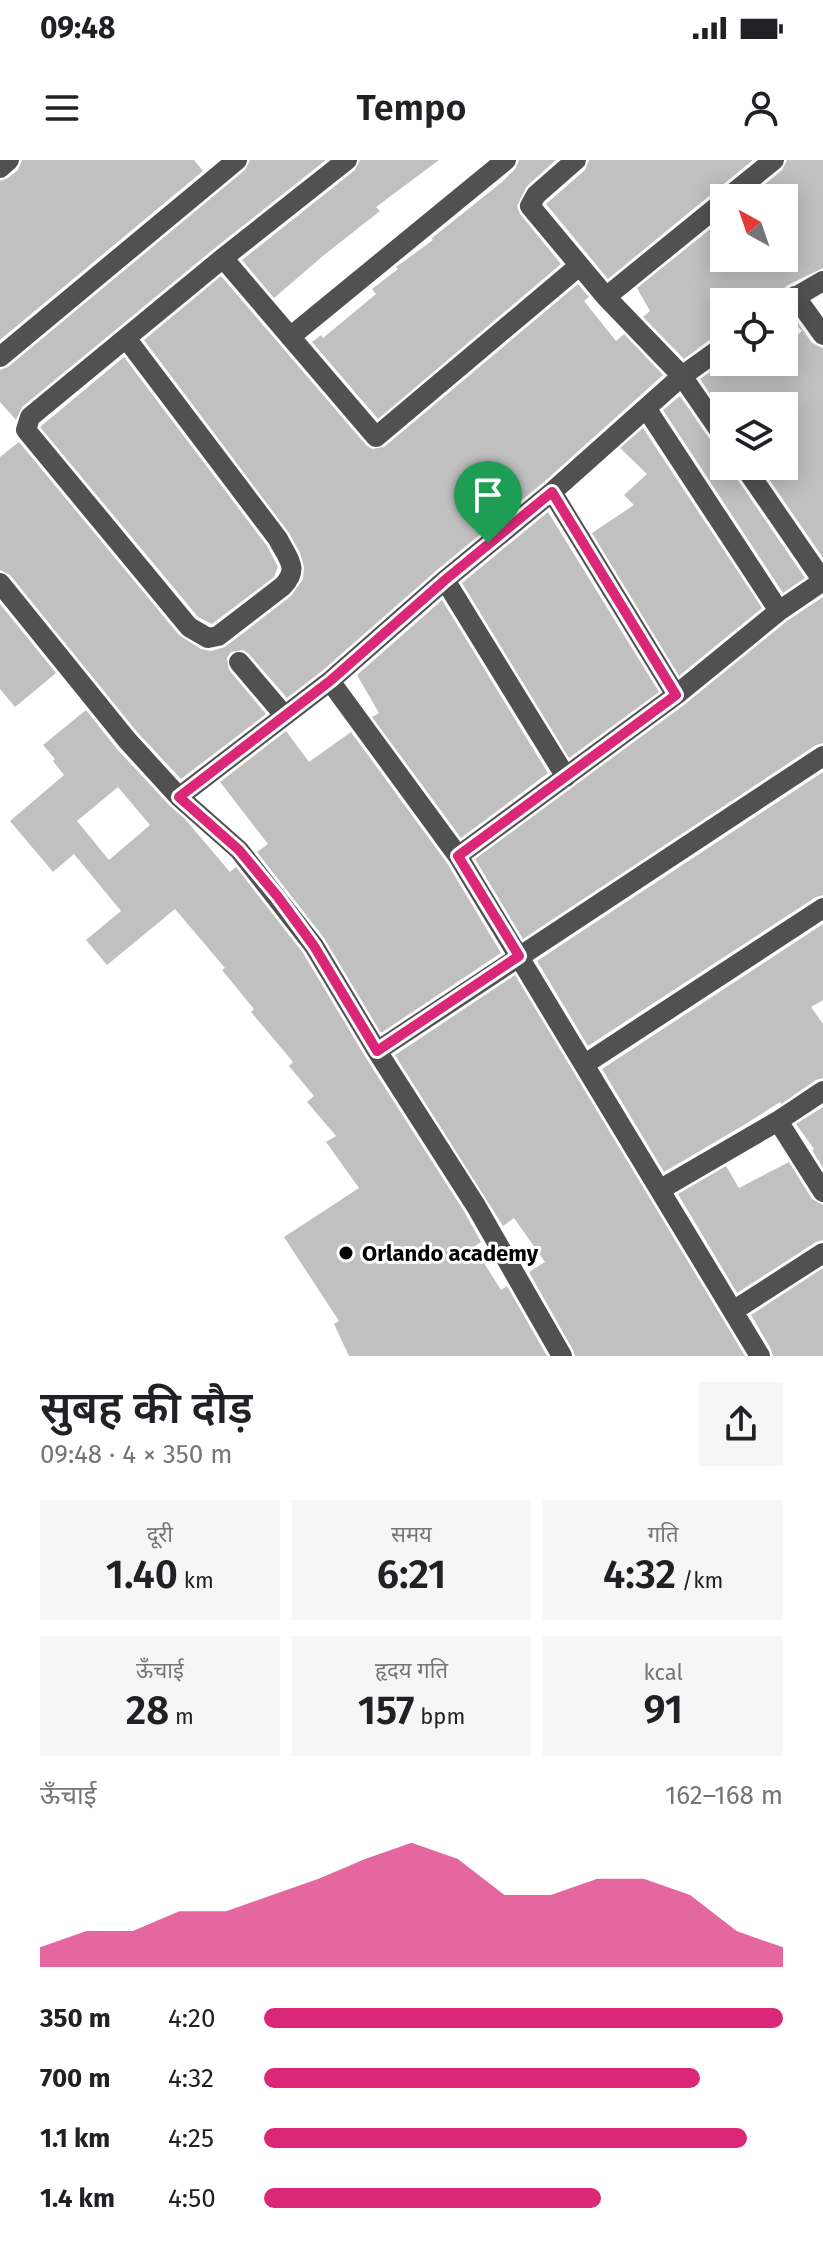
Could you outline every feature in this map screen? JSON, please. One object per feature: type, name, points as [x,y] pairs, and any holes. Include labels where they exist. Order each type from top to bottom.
[{"type":"street","points":[[0,168],[9,160]]},
{"type":"street","points":[[0,357],[237,160]]},
{"type":"street","points":[[126,338],[278,539],[293,568],[291,577],[283,586],[218,636],[208,638],[189,627],[26,430],[30,417],[223,258],[347,160]]},
{"type":"street","points":[[290,337],[506,160]]},
{"type":"street","points":[[576,160],[536,195],[530,206],[606,297],[682,376],[710,417]]},
{"type":"street","points":[[744,184],[774,160]]},
{"type":"street","points":[[606,297],[710,212]]},
{"type":"street","points":[[223,258],[376,437],[579,266]]},
{"type":"street","points":[[798,295],[823,281]]},
{"type":"street","points":[[798,308],[823,335]]},
{"type":"street","points":[[179,797],[330,681],[552,492],[682,376],[710,356]]},
{"type":"street","points":[[646,408],[779,611]]},
{"type":"street","points":[[458,856],[676,695],[779,611],[823,581],[754,480]]},
{"type":"street","points":[[552,492],[676,695]]},
{"type":"street","points":[[445,580],[566,777]]},
{"type":"street","points":[[0,583],[127,740],[179,797],[239,850],[314,946],[476,1206],[562,1356]]},
{"type":"street","points":[[239,662],[284,715]]},
{"type":"street","points":[[330,681],[458,856],[760,1356]]},
{"type":"street","points":[[377,1051],[823,756]]},
{"type":"street","points":[[585,1064],[823,908]]},
{"type":"street","points":[[661,1189],[823,1091]]},
{"type":"street","points":[[778,1121],[823,1192]]},
{"type":"street","points":[[733,1311],[823,1253]]},
{"type":"building","points":[[22,160],[194,160],[203,171],[0,340],[0,181],[18,170]]},
{"type":"building","points":[[250,160],[326,160],[22,407],[16,420],[0,402],[0,370],[8,367],[245,170]]},
{"type":"building","points":[[360,160],[439,160],[376,207],[380,211],[274,298],[242,260],[355,170]]},
{"type":"building","points":[[519,160],[556,160],[527,186],[517,206],[520,214],[561,264],[378,419],[312,342],[321,335],[323,338],[376,294],[372,289],[502,182]]},
{"type":"building","points":[[589,160],[753,160],[724,184],[710,184],[710,195],[608,279],[546,204],[585,170]]},
{"type":"building","points":[[787,160],[823,160],[823,268],[784,288],[710,288],[710,340],[684,359],[643,317],[650,311],[637,288],[710,229],[710,272],[798,272],[798,184],[765,184],[782,170]]},
{"type":"building","points":[[221,276],[372,449],[384,447],[578,284],[589,297],[584,301],[616,341],[624,334],[663,375],[544,482],[287,698],[248,653],[243,650],[231,652],[227,658],[229,670],[266,714],[181,779],[137,732],[10,575],[0,570],[0,457],[19,442],[179,635],[201,649],[211,651],[225,647],[291,596],[303,579],[304,567],[289,533],[144,340]]},
{"type":"building","points":[[798,323],[812,343],[823,348],[823,558],[770,480],[798,480],[798,392],[710,394],[700,379],[710,372],[710,376],[798,376],[798,334],[802,331]]},
{"type":"building","points":[[124,357],[267,546],[278,567],[274,577],[212,624],[198,617],[40,427]]},
{"type":"building","points":[[680,396],[710,440],[710,480],[738,480],[805,578],[783,593],[663,410]]},
{"type":"building","points":[[643,428],[762,608],[679,676],[592,533],[634,505],[624,495],[647,474],[620,448]]},
{"type":"building","points":[[548,512],[659,692],[569,758],[462,583]]},
{"type":"building","points":[[823,597],[823,743],[523,939],[475,859],[684,705],[787,621]]},
{"type":"building","points":[[442,600],[548,773],[461,838],[372,717],[379,713],[357,675]]},
{"type":"building","points":[[0,604],[56,673],[15,707],[0,689]]},
{"type":"building","points":[[86,710],[117,749],[185,819],[230,872],[236,867],[303,953],[465,1213],[481,1242],[474,1247],[501,1290],[507,1286],[547,1356],[349,1356],[334,1324],[339,1321],[284,1237],[359,1188],[326,1142],[336,1136],[307,1102],[314,1096],[289,1066],[293,1062],[251,1012],[254,1009],[222,970],[225,968],[175,909],[107,965],[86,940],[121,911],[74,854],[53,872],[10,821],[64,775],[43,745]],"holes":[[[118,787],[150,825],[109,860],[77,821]]]},
{"type":"building","points":[[286,731],[309,762],[351,732],[447,863],[501,953],[381,1033],[324,938],[257,852],[268,844],[220,782]]},
{"type":"building","points":[[823,772],[823,895],[588,1046],[537,961]]},
{"type":"building","points":[[823,924],[823,1000],[811,1007],[823,1024],[823,1078],[664,1172],[602,1069]]},
{"type":"building","points":[[515,975],[745,1356],[575,1356],[529,1272],[545,1262],[514,1218],[503,1226],[395,1055]]},
{"type":"building","points":[[823,1107],[823,1168],[796,1124]]},
{"type":"building","points":[[789,1162],[812,1199],[823,1205],[823,1240],[737,1293],[678,1194],[726,1166],[739,1188]]},
{"type":"building","points":[[823,1268],[823,1356],[773,1356],[751,1315]]},
{"type":"place","name":"Orlando academy","points":[[346,1253]]},
{"type":"route","points":[[552,492],[676,695],[458,856],[519,956],[377,1051],[314,946],[278,897],[239,850],[179,797],[330,681],[488,543],[552,492]]}]
